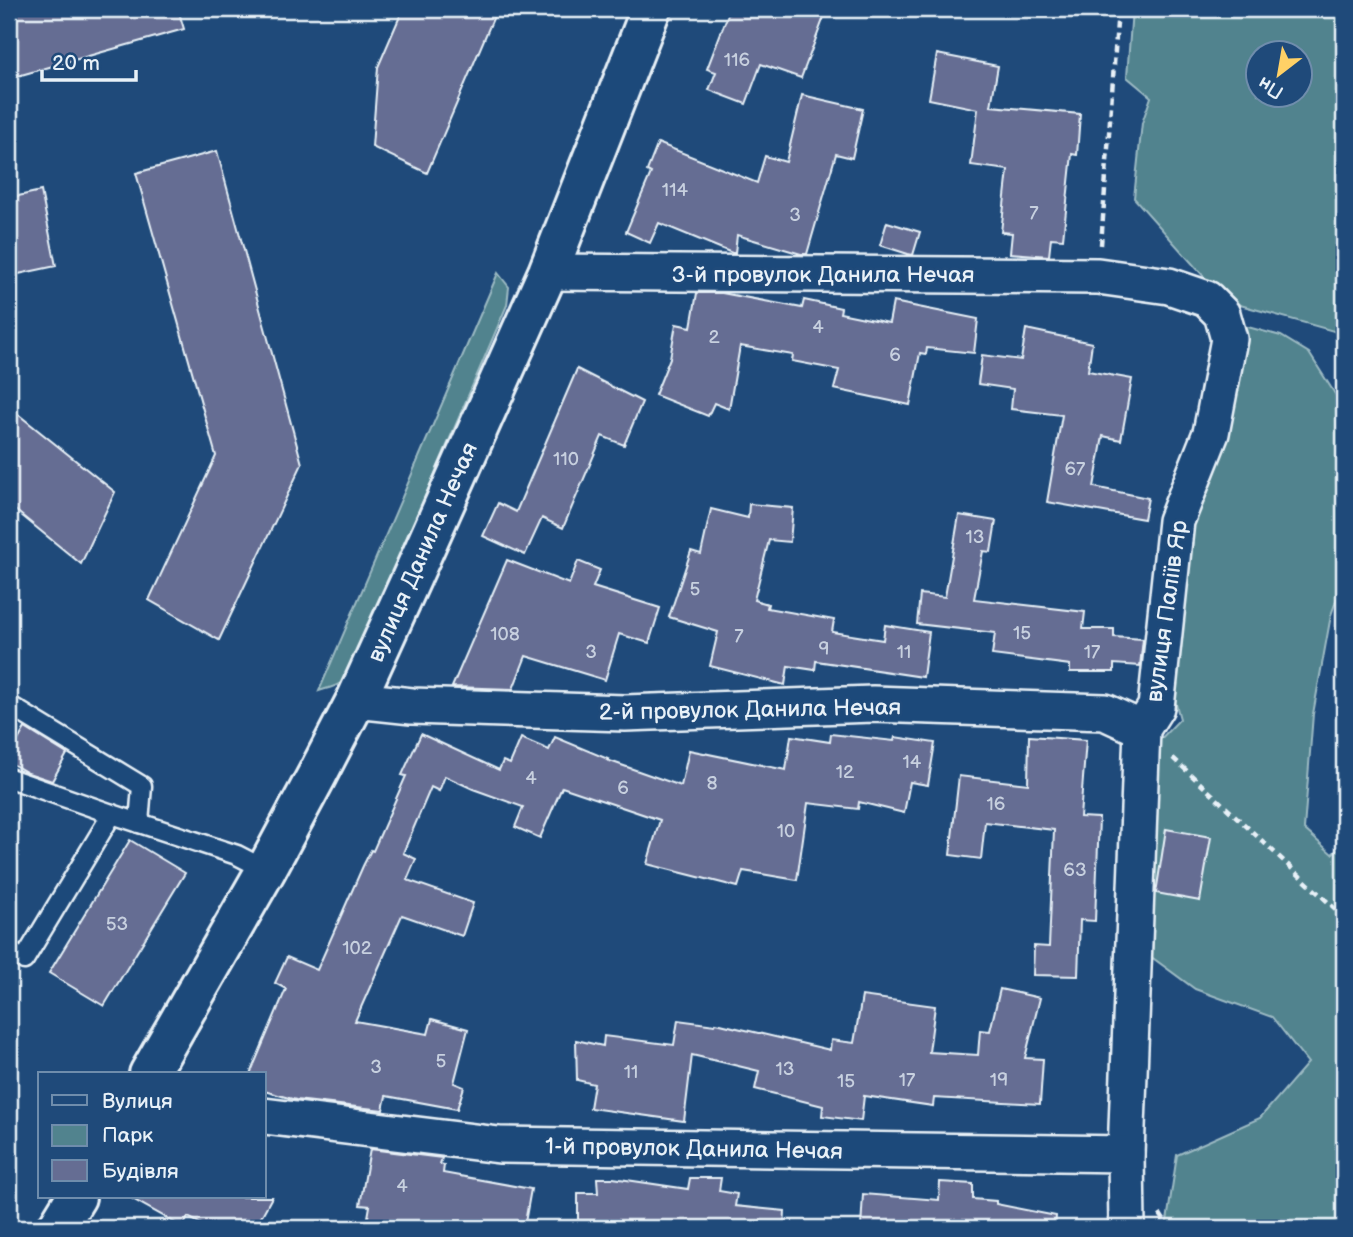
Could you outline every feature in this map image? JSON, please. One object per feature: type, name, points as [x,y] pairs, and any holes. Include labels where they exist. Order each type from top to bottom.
[{"type":"main road","name":"вулиця Данила Нечая","points":[[150,1072],[266,870],[356,700],[548,272],[651,9]]},
{"type":"main road","points":[[57,1228],[75,1198]]},
{"type":"street","name":"3-й провулок Данила Нечая","points":[[548,272],[1098,276]]},
{"type":"street","name":"вулиця Паліїв Яр","points":[[1098,276],[1169,286],[1207,299],[1222,314],[1228,339],[1211,433],[1176,521],[1156,707],[1142,729],[1126,1154],[1127,1228]]},
{"type":"street","name":"2-й провулок Данила Нечая","points":[[356,700],[412,706],[625,713],[873,704],[1105,712],[1142,729]]},
{"type":"street","name":"1-й провулок Данила Нечая","points":[[266,1116],[499,1145],[1126,1154]]},
{"type":"lane","points":[[9,705],[142,786],[139,824]]},
{"type":"lane","points":[[9,778],[237,855],[266,870]]},
{"type":"lane","points":[[9,951],[24,960],[111,814]]},
{"type":"path","points":[[1098,276],[1118,9]]},
{"type":"path","points":[[1142,729],[1344,917]]},
{"type":"green space","points":[[1132,9],[1344,9],[1344,346],[1334,331],[1240,305],[1206,279],[1134,198],[1142,123],[1151,97],[1127,77]]},
{"type":"green space","points":[[498,273],[509,287],[507,305],[350,672],[341,683],[319,691]]},
{"type":"green space","points":[[1244,326],[1281,336],[1309,353],[1344,408],[1344,579],[1331,615],[1313,714],[1304,829],[1332,854],[1344,844],[1344,1228],[1166,1228],[1177,1155],[1260,1118],[1308,1063],[1272,1017],[1195,989],[1146,953],[1151,749],[1180,719],[1167,671],[1181,524],[1232,340]]},
{"type":"building","points":[[9,9],[178,9],[184,29],[14,77],[9,62]]},
{"type":"building","points":[[403,9],[497,9],[427,173],[372,147],[378,67]]},
{"type":"building","points":[[730,9],[827,9],[801,78],[761,64],[746,104],[709,90],[716,72],[707,69]]},
{"type":"building","points":[[937,54],[998,66],[991,106],[1080,114],[1077,155],[1072,154],[1063,239],[1051,238],[1049,256],[1010,253],[1012,233],[1001,232],[1008,170],[971,165],[978,109],[929,99]]},
{"type":"building","points":[[802,95],[863,109],[852,158],[836,154],[807,254],[737,235],[735,253],[732,253],[659,223],[650,243],[626,232],[651,173],[647,171],[658,143],[757,183],[765,156],[786,162]]},
{"type":"building","points":[[217,151],[302,464],[219,640],[149,600],[216,456],[136,173]]},
{"type":"building","points":[[41,191],[56,266],[9,276],[9,198]]},
{"type":"building","points":[[887,222],[920,232],[913,255],[880,245]]},
{"type":"building","points":[[697,293],[722,293],[802,308],[804,300],[841,308],[840,313],[889,323],[893,302],[978,319],[974,353],[927,348],[926,354],[920,353],[910,405],[834,389],[839,370],[792,361],[793,355],[740,346],[729,409],[714,403],[708,416],[655,395],[670,358],[676,324],[691,327]]},
{"type":"building","points":[[1026,329],[1092,343],[1088,371],[1132,379],[1121,440],[1103,436],[1094,487],[1148,498],[1144,519],[1047,502],[1062,415],[1011,409],[1013,389],[978,384],[982,355],[1021,360]]},
{"type":"building","points":[[577,369],[642,402],[624,445],[602,436],[563,528],[542,518],[525,555],[483,536],[498,503],[516,512]]},
{"type":"building","points":[[9,407],[115,492],[81,564],[9,505]]},
{"type":"building","points":[[749,504],[793,508],[790,542],[769,540],[754,600],[768,604],[767,608],[834,620],[832,632],[883,640],[885,625],[929,632],[923,677],[816,661],[815,670],[788,666],[785,685],[710,666],[718,632],[669,617],[691,551],[701,554],[711,509],[748,518]]},
{"type":"building","points":[[959,515],[996,521],[991,552],[983,551],[974,599],[1085,612],[1083,629],[1114,629],[1114,637],[1143,639],[1140,666],[1114,664],[1114,672],[1070,672],[1070,665],[992,655],[995,633],[917,624],[920,594],[945,597]]},
{"type":"building","points":[[507,560],[569,584],[578,561],[600,570],[593,587],[660,608],[649,643],[619,634],[605,680],[526,656],[513,689],[452,687]]},
{"type":"building","points":[[25,728],[67,754],[52,781],[28,773],[9,762],[9,756]]},
{"type":"building","points":[[421,734],[499,770],[503,761],[510,764],[521,738],[549,750],[555,737],[607,760],[681,786],[689,750],[786,770],[791,736],[830,742],[831,734],[894,741],[895,737],[935,743],[928,785],[910,782],[904,813],[859,802],[858,809],[808,803],[797,880],[743,871],[738,887],[647,864],[660,820],[562,787],[540,838],[515,827],[523,807],[445,776],[439,791],[431,787],[403,853],[416,859],[407,880],[473,903],[462,936],[402,915],[355,1021],[428,1034],[432,1019],[468,1029],[454,1083],[464,1087],[457,1109],[386,1096],[383,1110],[296,1100],[266,1092],[266,1072],[251,1072],[286,989],[275,983],[287,957],[317,970],[406,776],[402,775]]},
{"type":"building","points":[[1029,736],[1086,740],[1080,817],[1099,818],[1095,921],[1080,920],[1078,976],[1033,975],[1034,946],[1049,947],[1054,830],[985,822],[981,859],[950,855],[959,776],[1028,784]]},
{"type":"building","points":[[1166,829],[1211,837],[1200,901],[1156,893]]},
{"type":"building","points":[[130,840],[185,873],[104,1006],[49,973]]},
{"type":"building","points":[[1000,989],[1040,998],[1025,1058],[1043,1059],[1040,1104],[934,1098],[933,1106],[864,1096],[861,1121],[822,1116],[823,1106],[755,1089],[759,1071],[692,1055],[684,1121],[590,1108],[594,1084],[577,1080],[576,1040],[603,1046],[604,1036],[674,1045],[678,1020],[716,1023],[830,1050],[831,1040],[854,1043],[862,996],[935,1006],[929,1052],[978,1055],[980,1030],[990,1031]]},
{"type":"building","points":[[370,1149],[442,1158],[440,1164],[444,1165],[443,1173],[531,1189],[524,1228],[395,1228],[367,1223],[370,1206],[360,1205]]},
{"type":"building","points":[[597,1178],[688,1189],[690,1178],[721,1178],[719,1191],[737,1194],[735,1206],[785,1211],[784,1228],[607,1228],[607,1220],[578,1220],[578,1193],[598,1193]]},
{"type":"building","points":[[940,1182],[973,1184],[973,1199],[996,1201],[996,1204],[1056,1216],[1055,1228],[861,1228],[863,1194],[939,1200]]},
{"type":"building","points":[[272,1197],[255,1228],[209,1228],[188,1217],[183,1227],[131,1198]]}]
